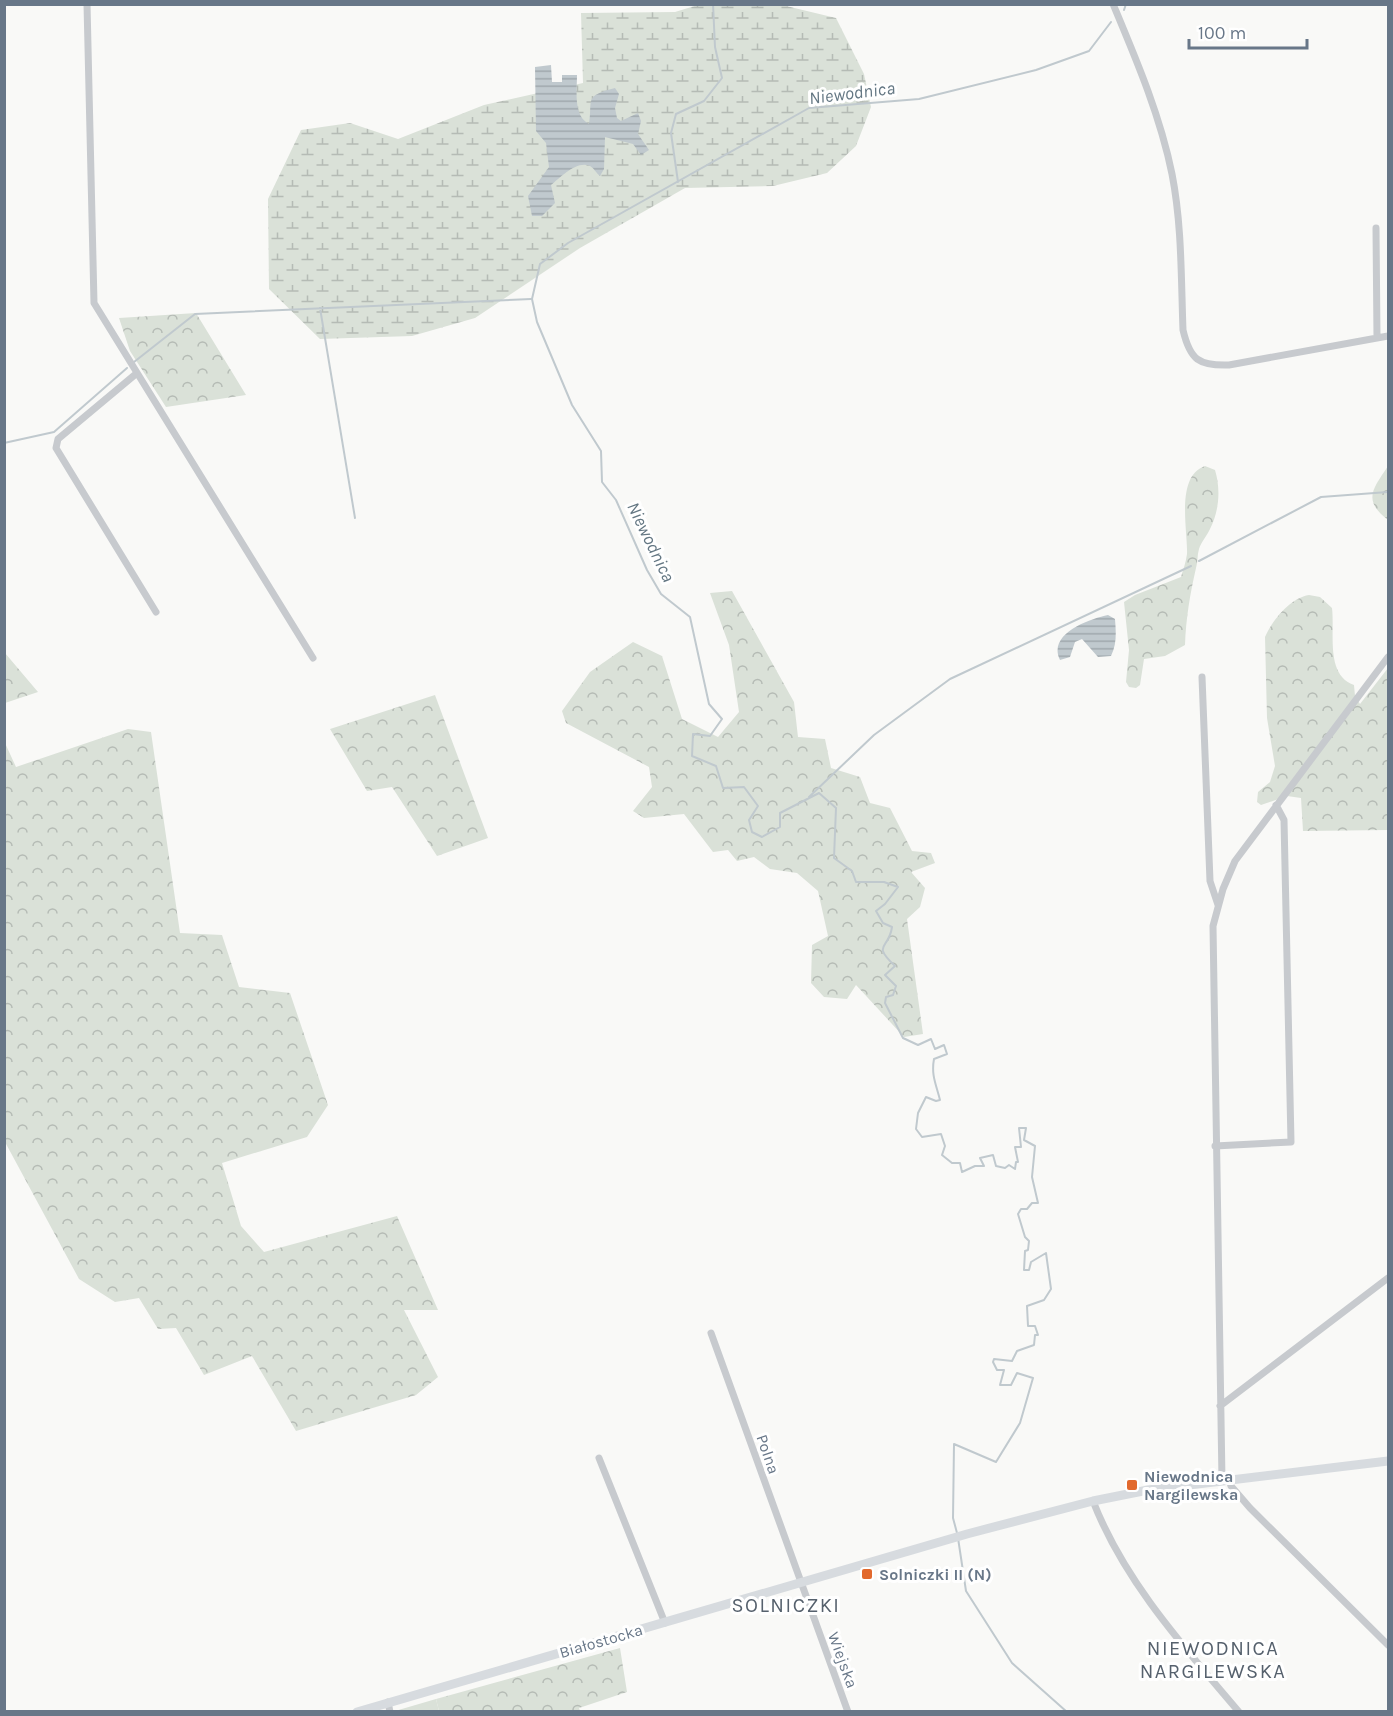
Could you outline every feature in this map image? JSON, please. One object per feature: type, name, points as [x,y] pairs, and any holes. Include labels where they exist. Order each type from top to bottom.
[{"type":"street","points":[[87,4],[94,303],[313,658]]},
{"type":"street","points":[[1113,4],[1153,105],[1172,173],[1179,231],[1183,330],[1187,346],[1194,356],[1212,365],[1229,365],[1389,336]]},
{"type":"street","points":[[1376,228],[1377,337]]},
{"type":"street","points":[[137,373],[58,439],[56,448],[156,612]]},
{"type":"street","points":[[1389,657],[1235,861],[1218,904],[1212,954],[1220,1406],[1226,1480],[1250,1508],[1389,1645]]},
{"type":"street","points":[[1202,677],[1210,881],[1218,904]]},
{"type":"street","points":[[1215,1146],[1291,1142],[1284,820],[1276,805]]},
{"type":"street","points":[[1220,1406],[1389,1278]]},
{"type":"street","name":"Polna","points":[[711,1333],[801,1583]]},
{"type":"street","points":[[599,1458],[665,1623]]},
{"type":"street","name":"Białostocka","points":[[357,1712],[389,1707],[968,1534],[1093,1501],[1148,1490],[1389,1461]]},
{"type":"street","points":[[1093,1501],[1117,1552],[1168,1628],[1239,1712]]},
{"type":"street","name":"Wiejska","points":[[801,1583],[848,1712]]},
{"type":"green space","points":[[701,4],[782,5],[836,18],[864,74],[871,107],[856,146],[827,173],[773,186],[685,188],[580,248],[475,318],[412,336],[320,339],[269,289],[268,199],[301,130],[350,123],[398,139],[484,105],[583,83],[581,13],[675,12]]},
{"type":"green space","points":[[196,313],[246,395],[166,407],[130,351],[119,318]]},
{"type":"green space","points":[[1205,466],[1215,470],[1218,500],[1213,522],[1198,551],[1185,645],[1165,656],[1144,659],[1140,685],[1136,688],[1129,687],[1126,682],[1129,650],[1124,602],[1135,595],[1181,577],[1187,554],[1186,492],[1196,472]]},
{"type":"green space","points":[[1388,466],[1388,520],[1375,506],[1373,494]]},
{"type":"green space","points":[[732,591],[794,702],[798,737],[825,739],[831,768],[860,777],[870,803],[890,808],[912,851],[931,853],[935,863],[911,872],[925,888],[920,907],[907,919],[923,1034],[904,1037],[856,985],[847,999],[824,997],[811,983],[812,945],[828,936],[818,891],[797,873],[770,869],[754,857],[737,861],[728,850],[713,852],[684,814],[644,818],[633,811],[652,787],[649,767],[566,723],[562,711],[590,672],[633,642],[662,656],[682,719],[718,737],[739,712],[729,645],[710,593]]},
{"type":"green space","points":[[1309,595],[1320,597],[1332,608],[1335,663],[1345,680],[1354,685],[1355,696],[1360,704],[1388,668],[1388,830],[1303,831],[1301,798],[1287,796],[1261,805],[1257,802],[1258,792],[1270,782],[1275,766],[1267,718],[1265,637],[1272,624],[1289,605]]},
{"type":"green space","points":[[5,653],[38,692],[5,703]]},
{"type":"green space","points":[[435,695],[488,838],[437,856],[392,787],[367,791],[330,729]]},
{"type":"green space","points":[[128,729],[151,732],[180,933],[222,935],[239,987],[290,993],[328,1105],[307,1137],[222,1163],[241,1226],[264,1252],[397,1216],[438,1310],[404,1310],[438,1377],[416,1395],[296,1431],[252,1356],[204,1375],[176,1328],[158,1329],[139,1298],[115,1302],[79,1279],[5,1142],[5,743],[16,767]]},
{"type":"green space","points":[[620,1648],[627,1692],[579,1708],[580,1711],[439,1711],[436,1699]]},
{"type":"green space","points":[[436,1699],[439,1711],[395,1711]]},
{"type":"shaded area","points":[[551,65],[552,82],[562,82],[562,75],[577,75],[578,109],[580,115],[589,124],[594,97],[615,88],[619,94],[615,108],[617,118],[621,121],[638,113],[641,121],[638,134],[649,150],[641,155],[633,144],[605,137],[604,169],[600,176],[591,167],[585,165],[569,170],[551,185],[555,203],[542,216],[532,216],[528,196],[549,167],[546,143],[536,131],[535,67]]},
{"type":"shaded area","points":[[1108,615],[1115,619],[1116,633],[1111,656],[1098,657],[1082,639],[1075,642],[1070,657],[1060,660],[1059,643],[1064,635],[1081,624]]},
{"type":"waterway","points":[[678,182],[671,133],[676,114],[704,101],[722,78],[715,47],[713,4]]},
{"type":"waterway","name":"Niewodnica","points":[[1124,10],[1126,4]]},
{"type":"waterway","name":"Niewodnica","points":[[957,1533],[953,1518],[954,1444],[996,1462],[1020,1423],[1033,1378],[1017,1373],[1011,1385],[1000,1385],[1004,1370],[997,1370],[993,1362],[994,1359],[1012,1361],[1017,1351],[1034,1345],[1035,1335],[1038,1335],[1035,1326],[1028,1326],[1027,1306],[1044,1300],[1051,1289],[1046,1253],[1031,1262],[1029,1270],[1024,1270],[1025,1251],[1028,1250],[1029,1241],[1025,1237],[1018,1214],[1021,1209],[1027,1209],[1032,1203],[1038,1203],[1032,1177],[1035,1146],[1024,1140],[1026,1128],[1019,1128],[1021,1147],[1015,1147],[1018,1162],[1016,1162],[1015,1169],[1009,1165],[1005,1168],[996,1166],[993,1155],[980,1158],[984,1166],[975,1166],[962,1172],[960,1163],[952,1163],[942,1155],[945,1146],[941,1134],[922,1137],[916,1129],[918,1113],[926,1097],[936,1101],[940,1100],[934,1075],[934,1059],[947,1054],[944,1045],[935,1049],[931,1039],[918,1045],[903,1038],[885,1003],[886,997],[893,995],[896,986],[885,975],[895,966],[883,950],[892,927],[883,923],[876,911],[885,904],[898,887],[884,882],[856,882],[852,871],[834,858],[836,808],[819,793],[780,813],[780,827],[762,837],[752,832],[749,820],[758,806],[744,787],[723,788],[716,766],[692,756],[693,734],[710,736],[722,719],[709,704],[690,617],[661,594],[647,570],[616,500],[602,482],[601,451],[572,405],[537,322],[532,299],[540,264],[568,243],[809,108],[919,99],[1036,70],[1089,51],[1111,22]]},
{"type":"waterway","points":[[134,362],[195,314],[531,299]]},
{"type":"waterway","points":[[320,308],[355,518]]},
{"type":"waterway","points":[[4,443],[54,432],[127,368]]},
{"type":"waterway","points":[[1199,561],[1321,497],[1388,492]]},
{"type":"waterway","points":[[809,797],[874,735],[950,679],[1191,566]]},
{"type":"waterway","name":"Niewodnica","points":[[958,1538],[966,1591],[1012,1663],[1067,1712]]},
{"type":"place","name":"Niewodnica Nargilewska","points":[[1132,1485]]},
{"type":"place","name":"Solniczki II (N)","points":[[867,1574]]},
{"type":"district","name":"SOLNICZKI","points":[[786,1605]]},
{"type":"district","name":"NIEWODNICA NARGILEWSKA","points":[[1213,1660]]}]
